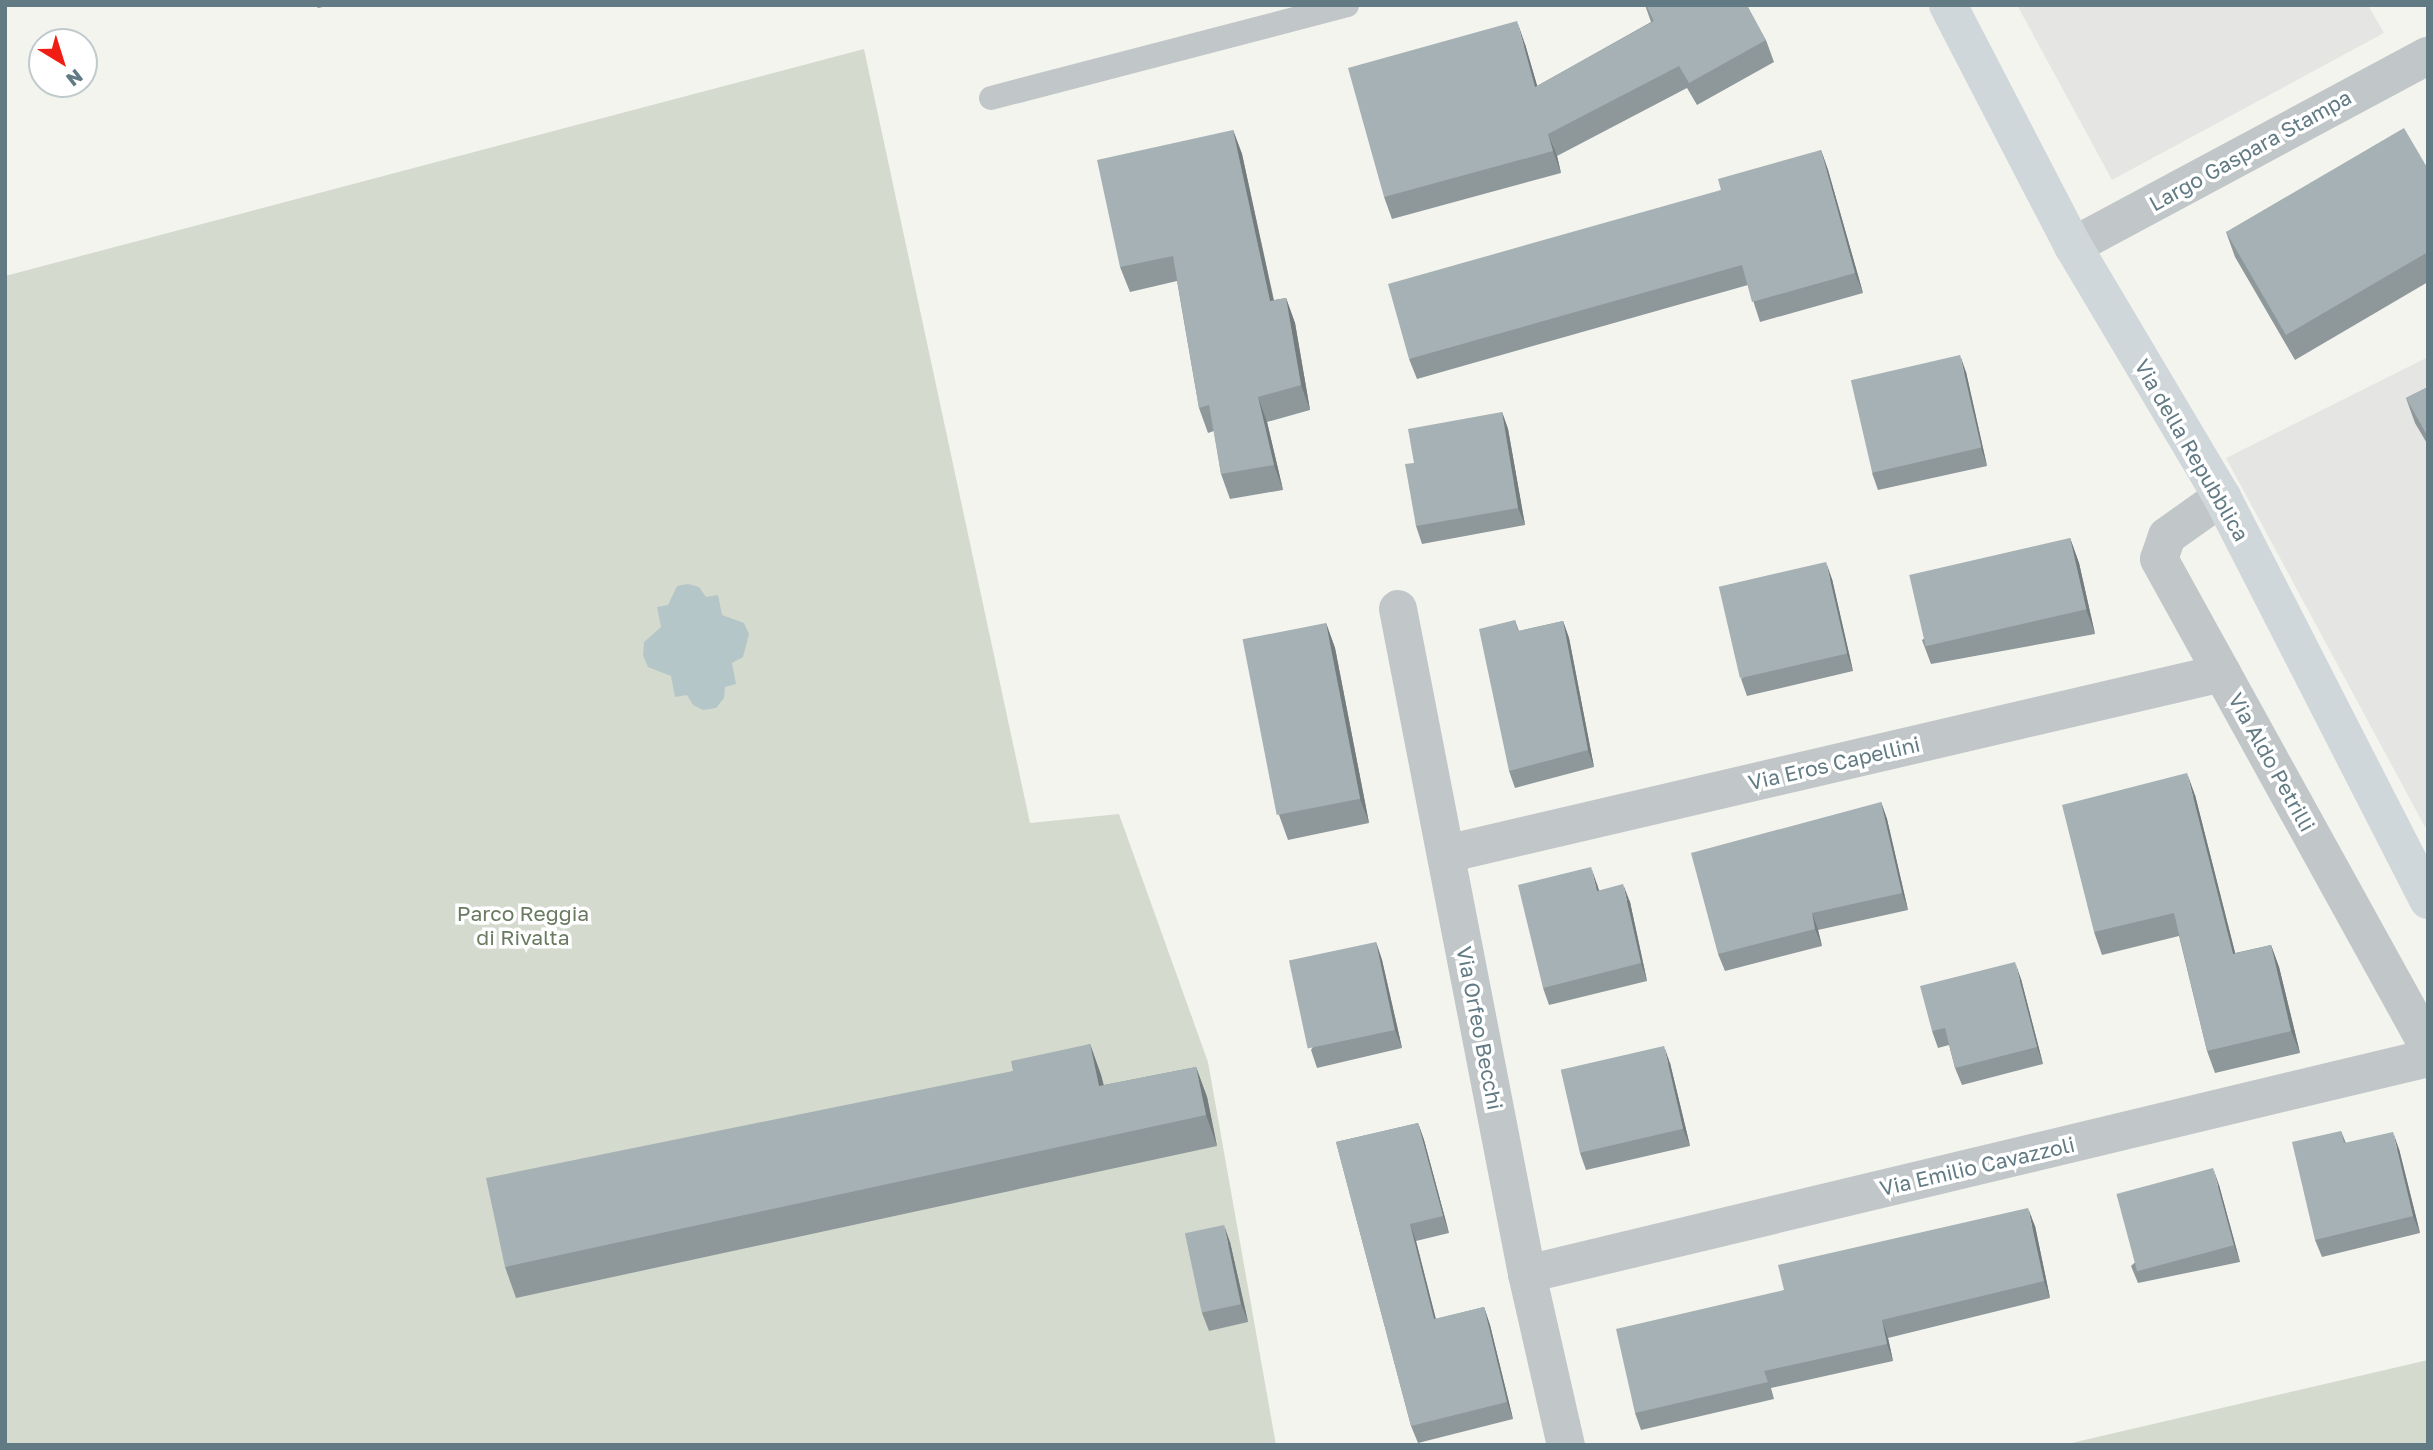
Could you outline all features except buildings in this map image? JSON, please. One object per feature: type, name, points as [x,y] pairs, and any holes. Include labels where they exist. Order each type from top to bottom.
[{"type":"main road","name":"Via della Repubblica","points":[[1948,5],[2073,246],[2222,497],[2428,900]]},
{"type":"street","name":"Largo Gaspara Stampa","points":[[2073,246],[2428,55]]},
{"type":"street","name":"Via Aldo Petrilli","points":[[2222,497],[2167,536],[2159,559],[2428,1046]]},
{"type":"street","name":"Via Orfeo Becchi","points":[[1398,610],[1527,1274],[1566,1445]]},
{"type":"street","name":"Via Eros Capellini","points":[[1446,854],[2222,673]]},
{"type":"street","name":"Via Emilio Cavazzoli","points":[[1527,1274],[2428,1058]]},
{"type":"lane","points":[[991,98],[1347,5]]},
{"type":"shaded area","points":[[2017,5],[2368,5],[2384,33],[2112,180]]},
{"type":"shaded area","points":[[2428,357],[2428,826],[2425,827],[2226,458]]},
{"type":"shaded area","points":[[688,584],[699,587],[706,597],[718,595],[722,615],[744,623],[749,634],[743,657],[732,663],[736,684],[725,687],[724,698],[716,708],[703,710],[693,705],[687,695],[675,697],[671,676],[648,667],[643,655],[644,642],[661,627],[657,607],[668,605],[677,586]]},
{"type":"green space","name":"Parco Reggia di Rivalta","points":[[864,49],[1030,823],[1119,814],[1208,1062],[1276,1445],[5,1445],[5,276]]},
{"type":"green space","points":[[2428,1360],[2428,1445],[2063,1445]]}]
